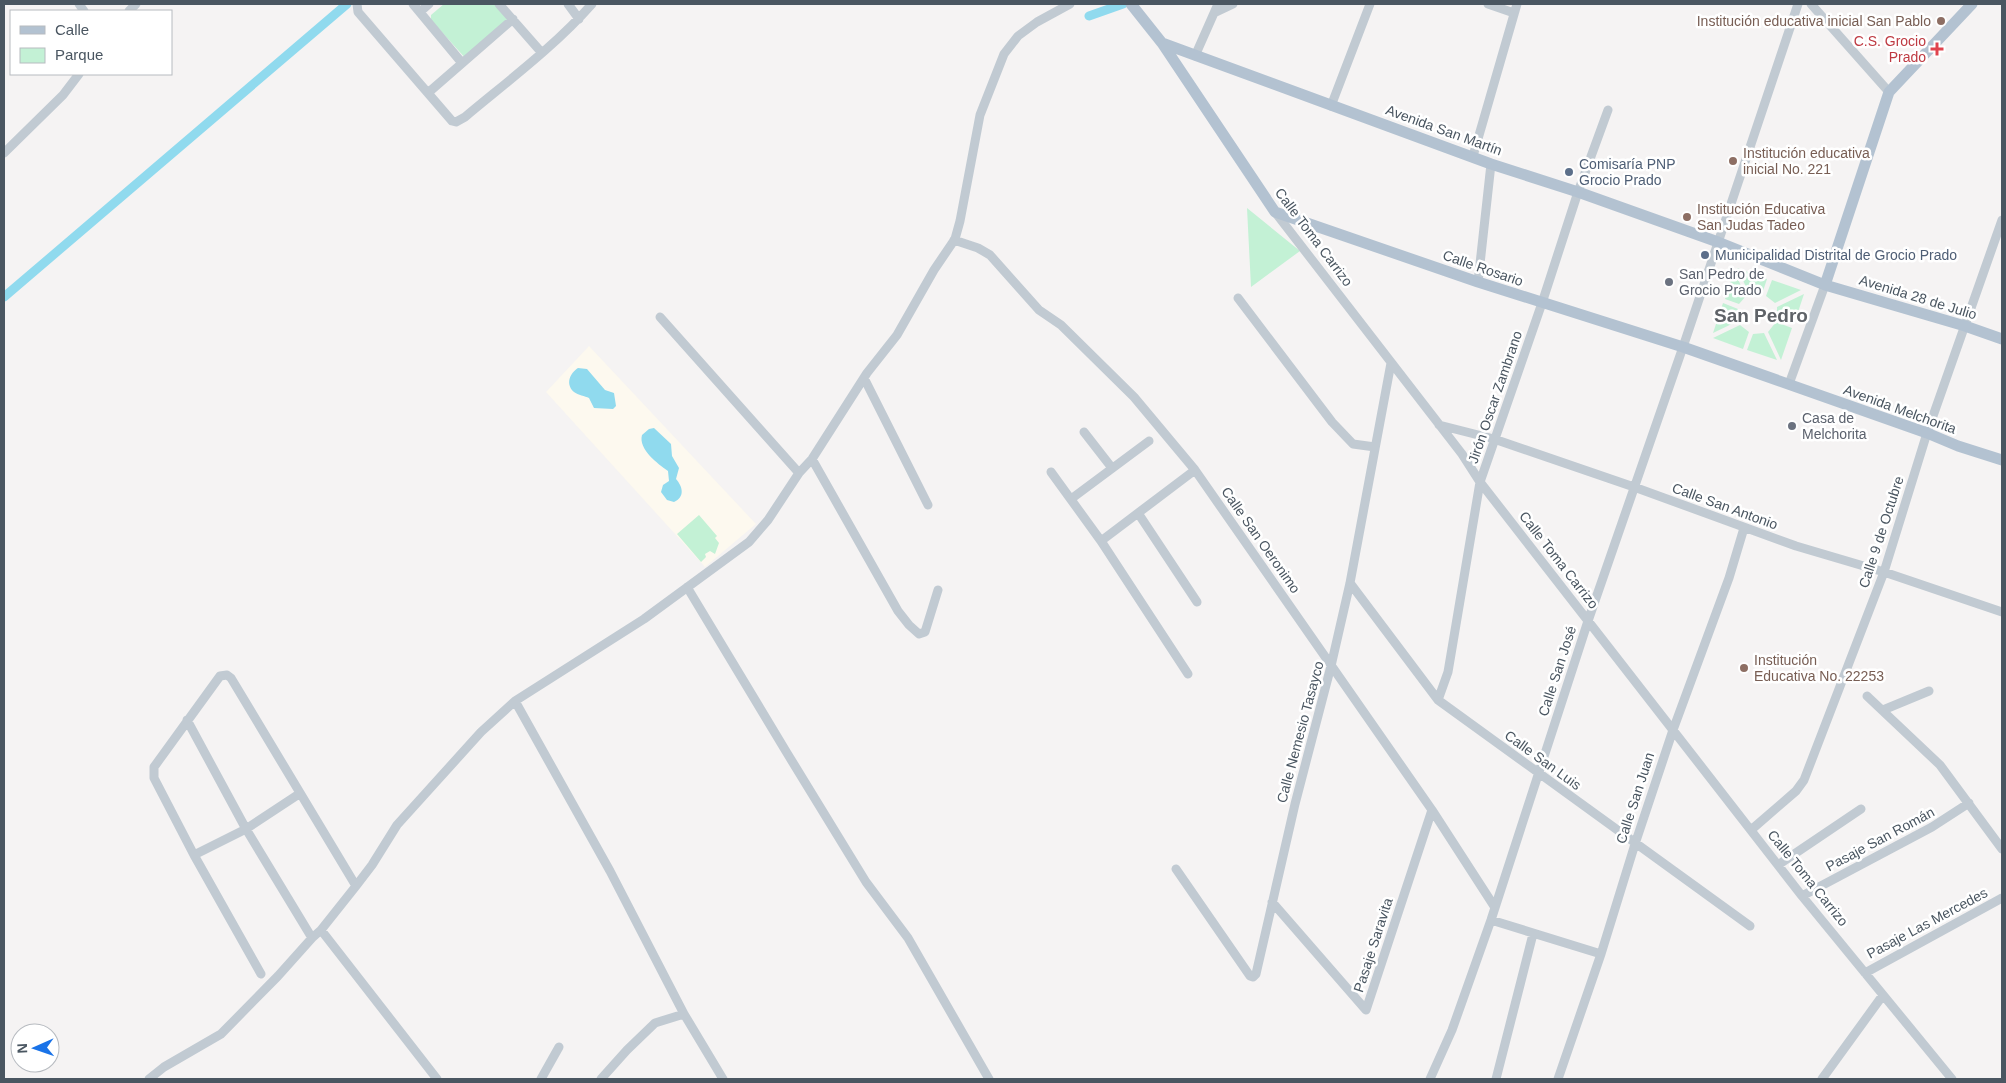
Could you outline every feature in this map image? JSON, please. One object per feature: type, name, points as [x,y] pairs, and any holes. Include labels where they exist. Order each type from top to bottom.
[{"type":"main road","name":"Calle Toma Carrizo","points":[[1131,4],[1162,43],[1275,212]]},
{"type":"main road","points":[[1825,285],[1890,92],[1972,4]]},
{"type":"main road","name":"Avenida San Martín","points":[[1162,43],[1491,164],[1578,192],[1718,242]]},
{"type":"main road","name":"Calle Rosario","points":[[1275,212],[1478,282],[1683,347]]},
{"type":"main road","name":"Avenida 28 de Julio","points":[[1718,242],[1825,285],[1965,326],[2002,339]]},
{"type":"main road","name":"Avenida Melchorita","points":[[1683,347],[2002,460]]},
{"type":"street","points":[[413,4],[462,62]]},
{"type":"street","points":[[420,12],[429,4]]},
{"type":"street","points":[[499,4],[542,53]]},
{"type":"street","points":[[357,8],[452,121],[458,122],[542,53],[579,19],[592,4]]},
{"type":"street","points":[[149,1079],[164,1067],[221,1034],[278,976],[321,930],[356,886],[372,865],[397,825],[481,732],[515,701],[644,619],[749,542],[768,520],[799,473],[812,459],[864,378],[897,335],[934,270],[954,240],[960,221],[980,115],[1004,54],[1018,36],[1037,22],[1070,4]]},
{"type":"street","points":[[1194,56],[1216,8],[1233,4]]},
{"type":"street","points":[[1331,106],[1370,4]]},
{"type":"street","points":[[1488,4],[1514,13]]},
{"type":"street","points":[[1472,156],[1517,4]]},
{"type":"street","name":"Calle San José","points":[[1430,1079],[1452,1030],[1491,920],[1588,621],[1683,347],[1798,4]]},
{"type":"street","points":[[1811,4],[1890,92]]},
{"type":"street","points":[[573,6],[579,19]]},
{"type":"street","points":[[429,92],[512,19]]},
{"type":"street","points":[[4,153],[63,94],[78,75]]},
{"type":"street","name":"Jirón Oscar Zambrano","points":[[1438,700],[1448,672],[1480,482],[1578,192],[1608,110]]},
{"type":"street","points":[[1478,282],[1491,164]]},
{"type":"street","name":"Calle Toma Carrizo","points":[[1275,212],[1462,454],[1480,482],[1802,896],[1952,1079]]},
{"type":"street","name":"Calle 9 de Octubre","points":[[1751,830],[1796,791],[1804,780],[1884,572],[1927,433],[2002,220]]},
{"type":"street","name":"Calle San Oeronimo","points":[[954,240],[981,249],[990,255],[1039,310],[1061,325],[1134,397],[1195,470],[1432,810],[1494,906]]},
{"type":"street","points":[[1789,384],[1825,285]]},
{"type":"street","points":[[1238,298],[1332,422],[1353,444],[1375,447]]},
{"type":"street","points":[[660,317],[799,473]]},
{"type":"street","name":"Calle Nemesio Tasayco","points":[[1176,870],[1250,976],[1253,977],[1256,974],[1350,584],[1391,363]]},
{"type":"street","points":[[864,378],[928,505]]},
{"type":"street","name":"Calle San Antonio","points":[[1439,425],[1494,439],[1634,487],[1796,546],[1884,572],[2002,612]]},
{"type":"street","points":[[1084,432],[1112,468]]},
{"type":"street","points":[[1071,499],[1149,441]]},
{"type":"street","points":[[812,459],[898,611],[917,633],[922,634],[925,632],[938,590]]},
{"type":"street","points":[[1101,541],[1195,470]]},
{"type":"street","points":[[1051,472],[1101,541],[1188,674]]},
{"type":"street","points":[[1138,513],[1197,602]]},
{"type":"street","name":"Calle San Juan","points":[[1558,1079],[1601,954],[1634,844],[1673,730],[1729,578],[1744,528]]},
{"type":"street","name":"Calle San Luis","points":[[1350,584],[1438,700],[1634,844],[1750,926]]},
{"type":"street","points":[[687,587],[866,882],[908,938],[989,1079]]},
{"type":"street","points":[[261,974],[155,782],[154,766],[219,678],[225,675],[229,676],[356,886]]},
{"type":"street","points":[[1882,710],[1929,691]]},
{"type":"street","points":[[1867,696],[1940,765],[1970,803],[2002,849]]},
{"type":"street","points":[[515,701],[610,870],[684,1014],[723,1079]]},
{"type":"street","points":[[187,720],[246,829],[312,938]]},
{"type":"street","points":[[194,855],[246,829],[299,794]]},
{"type":"street","name":"Pasaje San Román","points":[[1802,896],[1932,828],[1970,803]]},
{"type":"street","points":[[1778,864],[1862,809]]},
{"type":"street","name":"Pasaje Saravita","points":[[1272,902],[1366,1010],[1432,810]]},
{"type":"street","name":"Pasaje Las Mercedes","points":[[1865,972],[2002,898]]},
{"type":"street","points":[[1491,920],[1601,954]]},
{"type":"street","points":[[321,930],[437,1079]]},
{"type":"street","points":[[1496,1079],[1533,934]]},
{"type":"street","points":[[1822,1079],[1884,994]]},
{"type":"street","points":[[601,1079],[626,1050],[655,1023],[684,1014]]},
{"type":"street","points":[[541,1079],[559,1047]]},
{"type":"shaded area","points":[[589,346],[756,524],[705,567],[546,392]]},
{"type":"green space","points":[[444,4],[497,4],[512,22],[467,60],[431,20],[431,15]]},
{"type":"green space","points":[[1247,208],[1300,251],[1251,287]]},
{"type":"green space","points":[[1737,268],[1767,279],[1762,294],[1750,295]]},
{"type":"green space","points":[[1734,271],[1746,296],[1739,304],[1725,299]]},
{"type":"green space","points":[[1772,280],[1801,290],[1775,303],[1766,296]]},
{"type":"green space","points":[[1804,294],[1794,324],[1777,318],[1777,307]]},
{"type":"green space","points":[[1723,303],[1738,309],[1738,321],[1713,333]]},
{"type":"green space","points":[[1776,322],[1792,328],[1781,360],[1768,332]]},
{"type":"green space","points":[[1740,325],[1749,332],[1743,349],[1713,338]]},
{"type":"green space","points":[[1764,333],[1777,360],[1747,350],[1753,334]]},
{"type":"green space","points":[[699,515],[717,536],[715,538],[719,543],[715,554],[710,551],[705,554],[706,557],[701,562],[677,534]]},
{"type":"water","points":[[578,368],[587,369],[605,390],[614,393],[616,406],[613,409],[594,408],[589,398],[571,389],[570,379]]},
{"type":"water","points":[[654,428],[671,444],[672,456],[679,468],[676,479],[682,492],[678,500],[674,502],[667,500],[661,492],[663,485],[669,481],[668,471],[650,456],[643,446],[642,435],[649,429]]},
{"type":"waterway","points":[[4,297],[347,4]]},
{"type":"waterway","points":[[1089,16],[1123,4]]},
{"type":"place","name":"Institución educativa inicial San Pablo","points":[[1941,21]]},
{"type":"place","name":"C.S. Grocio Prado","points":[[1937,49]]},
{"type":"place","name":"Institución educativa inicial No. 221","points":[[1733,161]]},
{"type":"place","name":"Comisaría PNP Grocio Prado","points":[[1569,172]]},
{"type":"place","name":"Institución Educativa San Judas Tadeo","points":[[1687,217]]},
{"type":"place","name":"Municipalidad Distrital de Grocio Prado","points":[[1705,255]]},
{"type":"place","name":"San Pedro de Grocio Prado","points":[[1669,282]]},
{"type":"place","name":"Casa de Melchorita","points":[[1792,426]]},
{"type":"place","name":"Institución Educativa No. 22253","points":[[1744,668]]},
{"type":"district","name":"San Pedro","points":[[1761,315]]}]
